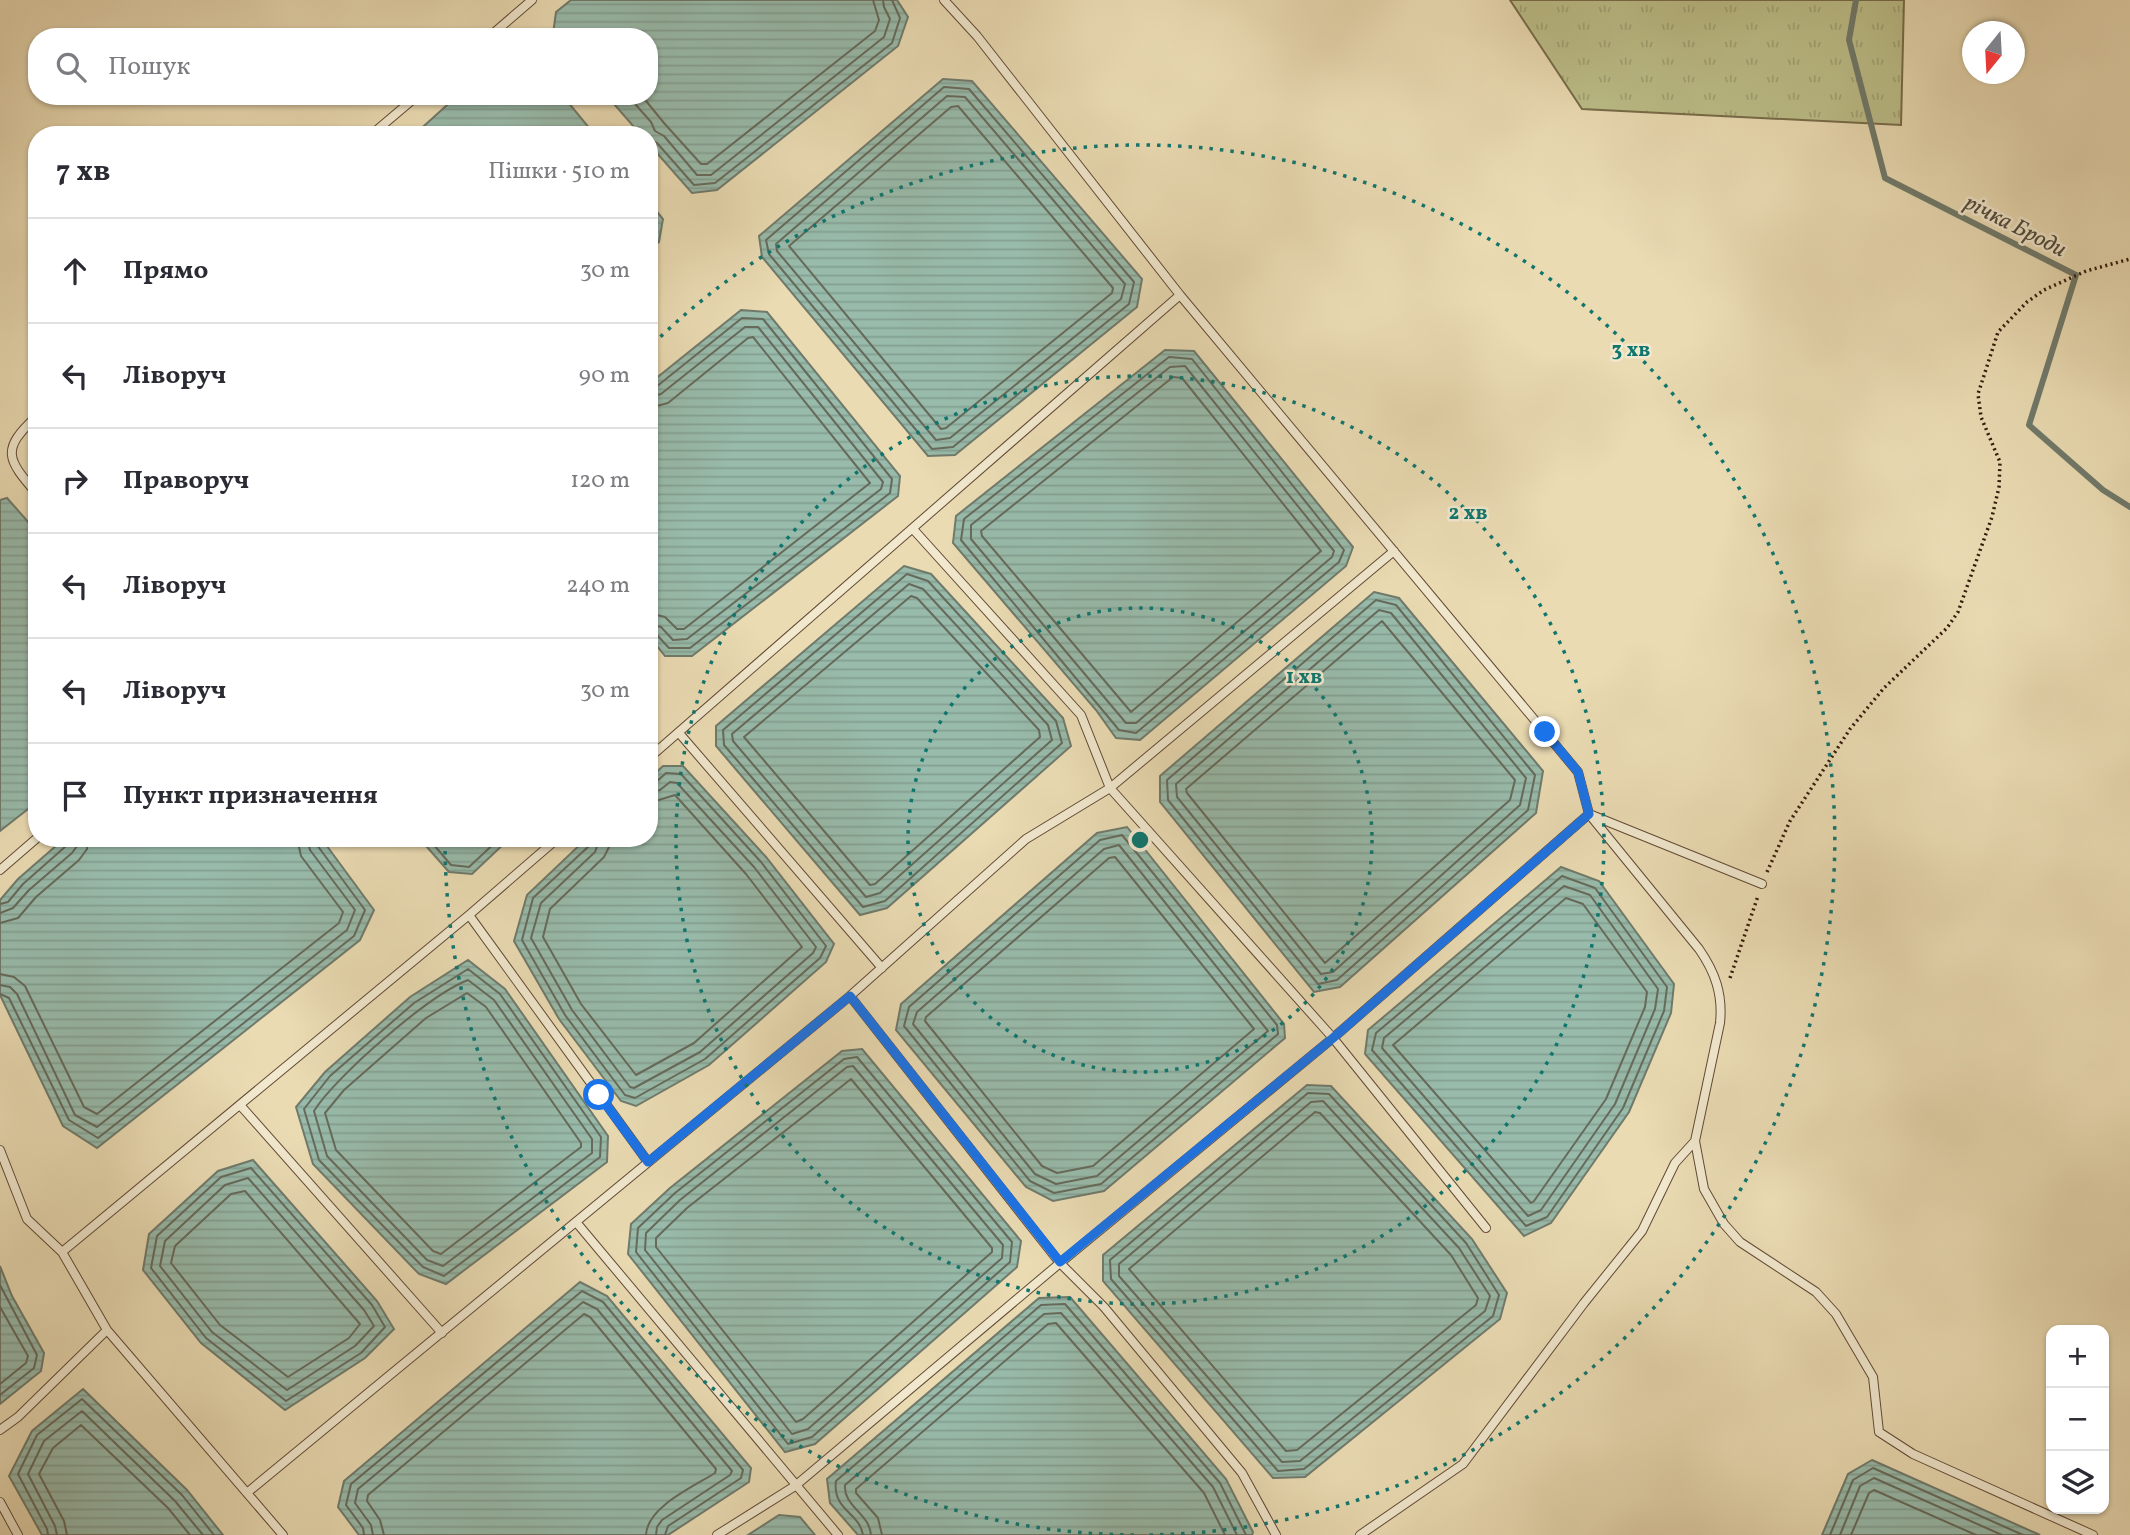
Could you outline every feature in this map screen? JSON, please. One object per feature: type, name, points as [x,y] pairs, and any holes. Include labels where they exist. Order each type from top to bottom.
[{"type":"lane","points":[[499,28],[533,0]]},
{"type":"lane","points":[[944,0],[978,36],[1180,295],[1578,772],[1589,814],[1707,961],[1718,984],[1722,1007],[1695,1141],[1704,1189],[1724,1224],[1750,1250],[1822,1297],[1847,1332],[1873,1377],[1879,1432],[1913,1454],[2093,1535]]},
{"type":"lane","points":[[382,126],[406,105]]},
{"type":"lane","points":[[658,750],[1180,295]]},
{"type":"lane","points":[[28,424],[10,446],[11,464],[28,484]]},
{"type":"lane","points":[[913,529],[1081,715],[1110,788],[1333,1038],[1486,1227]]},
{"type":"lane","points":[[248,1492],[850,996],[1026,839],[1110,788],[1394,551]]},
{"type":"lane","points":[[678,733],[882,968]]},
{"type":"lane","points":[[1589,814],[1762,884]]},
{"type":"lane","points":[[717,1535],[795,1486],[1060,1262],[1333,1038],[1589,814]]},
{"type":"lane","points":[[0,870],[28,846]]},
{"type":"lane","points":[[62,1252],[470,915],[548,847]]},
{"type":"lane","points":[[470,915],[648,1162]]},
{"type":"lane","points":[[850,996],[1060,1262],[1104,1307],[1242,1474],[1276,1535]]},
{"type":"lane","points":[[240,1105],[442,1332]]},
{"type":"lane","points":[[1360,1535],[1463,1464],[1635,1240],[1653,1212],[1675,1163],[1695,1141]]},
{"type":"lane","points":[[0,1150],[27,1219],[62,1252],[107,1330],[283,1535]]},
{"type":"lane","points":[[576,1222],[838,1535]]},
{"type":"lane","points":[[0,1430],[18,1417],[107,1330]]},
{"type":"lane","points":[[0,1502],[18,1535]]},
{"type":"path","points":[[1728,983],[1762,884],[1790,821],[1850,729],[1884,688],[1947,628],[1958,612],[2000,487],[2000,462],[1981,417],[1978,394],[1998,332],[2026,302],[2044,290],[2086,271],[2130,259]]},
{"type":"green space","points":[[1510,0],[1904,0],[1901,125],[1582,109]]},
{"type":"water","points":[[571,0],[897,0],[908,17],[898,46],[717,190],[692,193],[658,154],[658,126],[633,126],[615,105],[658,105],[658,28],[554,28],[556,12]]},
{"type":"water","points":[[943,79],[972,81],[1142,279],[1137,307],[955,455],[928,456],[762,257],[759,236]]},
{"type":"water","points":[[447,105],[570,105],[588,126],[424,126]]},
{"type":"water","points":[[658,213],[663,219],[658,243]]},
{"type":"water","points":[[741,310],[767,312],[900,476],[898,496],[692,656],[665,656],[658,647],[658,377]]},
{"type":"water","points":[[1165,350],[1194,351],[1353,547],[1346,566],[1140,740],[1116,738],[1096,710],[953,543],[956,516]]},
{"type":"water","points":[[7,498],[28,522],[28,809],[0,831],[0,500]]},
{"type":"water","points":[[904,566],[931,574],[1063,718],[1071,746],[887,908],[860,915],[716,746],[716,726]]},
{"type":"water","points":[[1374,592],[1399,598],[1543,771],[1536,813],[1340,987],[1314,992],[1160,802],[1160,776]]},
{"type":"water","points":[[663,766],[683,766],[766,857],[834,944],[826,962],[709,1065],[636,1106],[621,1101],[559,1019],[514,941],[527,895],[578,847],[658,847],[658,771]]},
{"type":"water","points":[[1127,827],[1284,1024],[1285,1038],[1104,1191],[1053,1201],[1026,1187],[896,1030],[901,1004],[1097,833]]},
{"type":"water","points":[[55,847],[328,847],[374,910],[360,940],[97,1148],[63,1126],[0,995],[0,900],[18,879]]},
{"type":"water","points":[[427,847],[500,847],[472,874],[449,872]]},
{"type":"water","points":[[1561,867],[1599,881],[1674,984],[1671,1013],[1629,1112],[1551,1223],[1524,1236],[1365,1054],[1368,1030]]},
{"type":"water","points":[[468,960],[505,989],[608,1136],[607,1162],[446,1284],[419,1274],[313,1164],[296,1107],[325,1072],[410,997]]},
{"type":"water","points":[[862,1049],[1021,1241],[1017,1267],[815,1444],[785,1452],[628,1254],[631,1224],[670,1188],[842,1051]]},
{"type":"water","points":[[1307,1085],[1331,1086],[1472,1239],[1507,1293],[1500,1319],[1305,1477],[1273,1478],[1103,1281],[1103,1255]]},
{"type":"water","points":[[253,1160],[377,1301],[394,1329],[365,1358],[285,1410],[201,1343],[143,1270],[149,1234],[218,1171]]},
{"type":"water","points":[[0,1266],[12,1296],[44,1353],[41,1371],[0,1404]]},
{"type":"water","points":[[580,1282],[607,1296],[751,1468],[749,1482],[668,1535],[359,1535],[338,1507],[344,1481]]},
{"type":"water","points":[[1070,1297],[1226,1479],[1253,1532],[1252,1535],[858,1535],[830,1503],[827,1479],[1039,1298]]},
{"type":"water","points":[[83,1389],[187,1490],[223,1535],[42,1535],[9,1476],[32,1431]]},
{"type":"water","points":[[1872,1460],[2040,1535],[1822,1535],[1848,1474]]},
{"type":"water","points":[[779,1515],[800,1517],[815,1535],[748,1535]]},
{"type":"waterway","name":"річка Броди","points":[[1856,0],[1849,40],[1885,178],[2076,275],[2029,425],[2103,490],[2130,507]]},
{"type":"route","points":[[599,1095],[648,1162],[850,996],[1060,1262],[1333,1038],[1589,814],[1578,772],[1545,732]]}]
